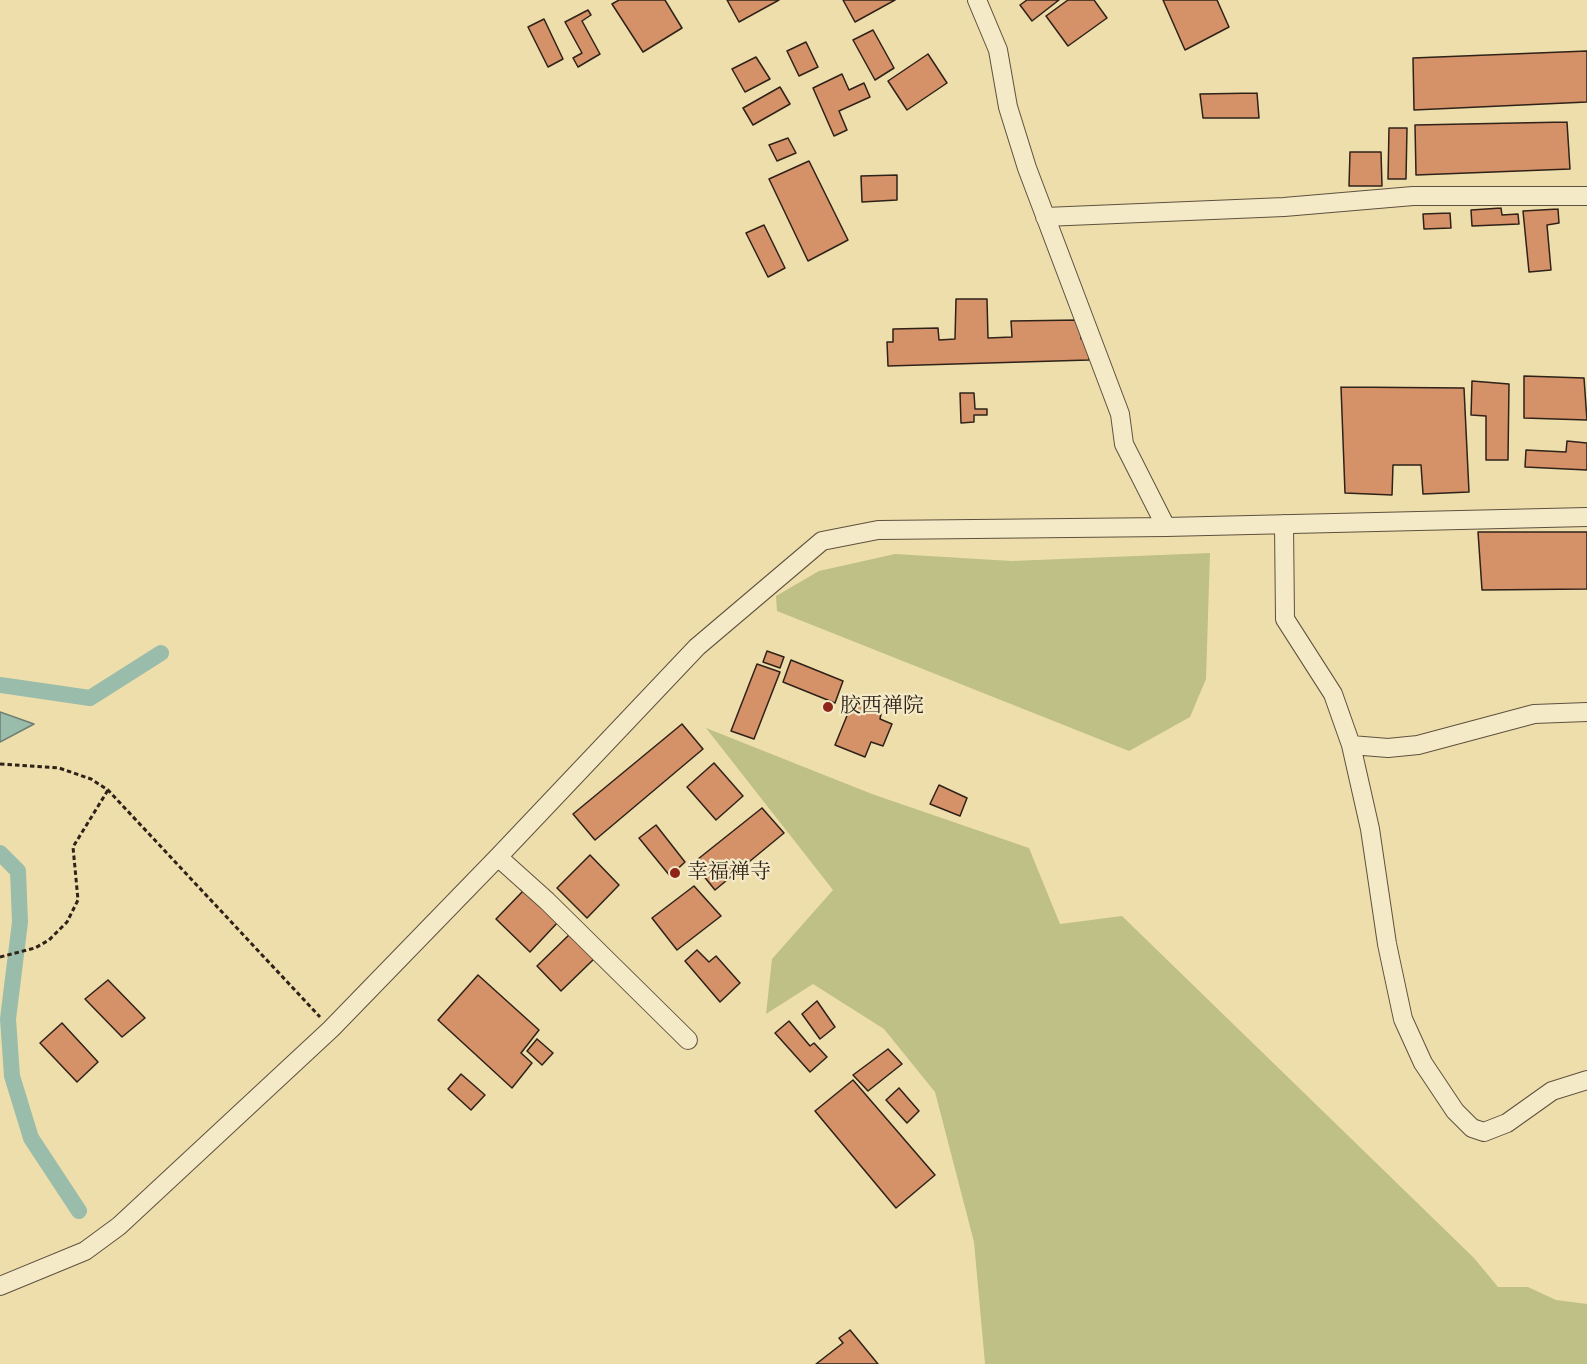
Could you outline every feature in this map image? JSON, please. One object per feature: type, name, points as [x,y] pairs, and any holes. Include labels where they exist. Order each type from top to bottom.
[{"type":"street","points":[[977,0],[998,50],[1008,107],[1045,218],[1120,414],[1124,444],[1166,527]]},
{"type":"street","points":[[1045,218],[1284,207],[1413,196],[1587,196]]},
{"type":"street","points":[[0,1286],[85,1251],[119,1226],[331,1029],[697,647],[822,541],[878,530],[1166,527],[1587,517]]},
{"type":"street","points":[[1284,524],[1285,619],[1333,694],[1351,745],[1370,829],[1387,944],[1403,1019],[1423,1063],[1455,1111],[1472,1128],[1484,1132],[1507,1124],[1552,1091],[1587,1080]]},
{"type":"street","points":[[1351,745],[1388,748],[1418,745],[1534,714],[1587,712]]},
{"type":"street","points":[[498,857],[547,901],[688,1040]]},
{"type":"path","points":[[0,764],[59,768],[91,778],[108,790],[331,1029]]},
{"type":"path","points":[[0,957],[35,948],[49,940],[67,922],[78,900],[73,847],[108,790]]},
{"type":"green space","points":[[1210,553],[1206,679],[1190,717],[1129,751],[777,611],[776,596],[819,571],[895,554],[1012,561]]},
{"type":"green space","points":[[706,728],[872,794],[1029,848],[1060,924],[1122,916],[1474,1258],[1498,1287],[1528,1287],[1556,1300],[1587,1304],[1587,1364],[985,1364],[974,1242],[935,1092],[884,1029],[813,984],[766,1014],[772,959],[833,890]]},
{"type":"shaded area","points":[[0,712],[34,724],[0,742]]},
{"type":"building","points":[[619,0],[665,0],[682,28],[643,52],[612,4]]},
{"type":"building","points":[[727,0],[779,0],[739,22]]},
{"type":"building","points":[[843,0],[895,0],[855,22]]},
{"type":"building","points":[[1027,0],[1059,0],[1032,21],[1020,5]]},
{"type":"building","points":[[1068,0],[1094,0],[1107,18],[1068,46],[1046,16]]},
{"type":"building","points":[[1163,0],[1217,0],[1229,27],[1185,50]]},
{"type":"building","points":[[588,10],[591,15],[582,21],[600,54],[578,67],[573,58],[582,53],[565,22]]},
{"type":"building","points":[[544,19],[563,59],[548,67],[528,27]]},
{"type":"building","points":[[873,30],[894,68],[875,80],[853,40]]},
{"type":"building","points":[[806,42],[818,67],[799,76],[787,51]]},
{"type":"building","points":[[1587,51],[1587,102],[1414,110],[1413,58]]},
{"type":"building","points":[[928,54],[947,83],[907,110],[888,81]]},
{"type":"building","points":[[756,57],[770,79],[745,92],[732,69]]},
{"type":"building","points":[[842,74],[849,90],[864,83],[870,97],[839,111],[847,130],[834,136],[813,88]]},
{"type":"building","points":[[780,87],[790,104],[753,125],[743,108]]},
{"type":"building","points":[[1257,93],[1259,118],[1203,118],[1200,94]]},
{"type":"building","points":[[1567,122],[1570,169],[1416,175],[1415,125]]},
{"type":"building","points":[[1389,128],[1407,128],[1406,179],[1388,179]]},
{"type":"building","points":[[788,138],[796,153],[777,161],[769,145]]},
{"type":"building","points":[[1350,152],[1381,152],[1382,186],[1349,186]]},
{"type":"building","points":[[809,161],[848,240],[808,261],[769,179]]},
{"type":"building","points":[[897,175],[897,200],[862,202],[861,176]]},
{"type":"building","points":[[1501,208],[1502,215],[1518,214],[1519,224],[1472,226],[1471,210]]},
{"type":"building","points":[[1558,209],[1559,223],[1547,225],[1551,270],[1529,272],[1523,211]]},
{"type":"building","points":[[1450,213],[1451,228],[1424,229],[1423,214]]},
{"type":"building","points":[[764,225],[785,268],[768,277],[746,233]]},
{"type":"building","points":[[956,299],[987,299],[988,338],[1012,337],[1011,321],[1080,320],[1081,339],[1088,339],[1089,360],[888,366],[887,342],[893,342],[893,329],[938,328],[939,340],[955,339]]},
{"type":"building","points":[[1524,376],[1584,378],[1587,420],[1524,418]]},
{"type":"building","points":[[1472,381],[1509,384],[1508,460],[1486,460],[1486,416],[1471,415]]},
{"type":"building","points":[[1341,387],[1464,388],[1469,492],[1423,494],[1421,465],[1393,465],[1392,495],[1345,493]]},
{"type":"building","points":[[960,393],[974,393],[975,409],[987,409],[987,415],[974,415],[974,422],[961,423]]},
{"type":"building","points":[[1567,441],[1587,443],[1587,470],[1525,467],[1526,450],[1566,452]]},
{"type":"building","points":[[1478,532],[1587,532],[1587,589],[1482,590]]},
{"type":"building","points":[[767,651],[784,657],[780,668],[763,662]]},
{"type":"building","points":[[791,660],[843,681],[835,703],[783,682]]},
{"type":"building","points":[[757,664],[780,672],[754,739],[731,731]]},
{"type":"building","points":[[853,701],[881,714],[880,719],[892,724],[883,746],[871,742],[865,757],[835,745]]},
{"type":"building","points":[[682,724],[703,749],[595,840],[573,814]]},
{"type":"building","points":[[714,763],[743,796],[716,820],[687,787]]},
{"type":"building","points":[[939,785],[967,798],[960,816],[930,804]]},
{"type":"building","points":[[762,808],[784,833],[715,890],[693,863]]},
{"type":"building","points":[[656,825],[685,862],[670,876],[639,838]]},
{"type":"building","points":[[590,855],[619,885],[587,918],[557,888]]},
{"type":"building","points":[[694,886],[721,916],[677,950],[652,918]]},
{"type":"building","points":[[524,890],[558,922],[530,952],[496,919]]},
{"type":"building","points":[[571,933],[595,958],[561,991],[537,966]]},
{"type":"building","points":[[697,950],[709,962],[716,956],[740,983],[720,1002],[685,961]]},
{"type":"building","points":[[478,975],[539,1030],[521,1053],[532,1063],[512,1088],[438,1020]]},
{"type":"building","points":[[108,980],[145,1018],[122,1037],[85,999]]},
{"type":"building","points":[[817,1001],[835,1027],[820,1039],[802,1014]]},
{"type":"building","points":[[789,1021],[810,1046],[814,1043],[827,1057],[810,1072],[775,1033]]},
{"type":"building","points":[[62,1023],[98,1062],[77,1082],[40,1043]]},
{"type":"building","points":[[537,1039],[553,1053],[542,1065],[527,1051]]},
{"type":"building","points":[[888,1049],[902,1064],[868,1091],[853,1075]]},
{"type":"building","points":[[461,1074],[485,1095],[471,1110],[448,1089]]},
{"type":"building","points":[[853,1080],[935,1175],[896,1208],[815,1111]]},
{"type":"building","points":[[899,1088],[919,1111],[907,1123],[886,1100]]},
{"type":"building","points":[[850,1330],[878,1364],[816,1364],[843,1343],[839,1338]]},
{"type":"waterway","points":[[0,685],[90,698],[161,653]]},
{"type":"waterway","points":[[0,853],[18,871],[20,922],[8,1019],[12,1076],[31,1138],[79,1211]]},
{"type":"place","name":"胶西禅院","points":[[828,707]]},
{"type":"place","name":"幸福禅寺","points":[[675,873]]}]
